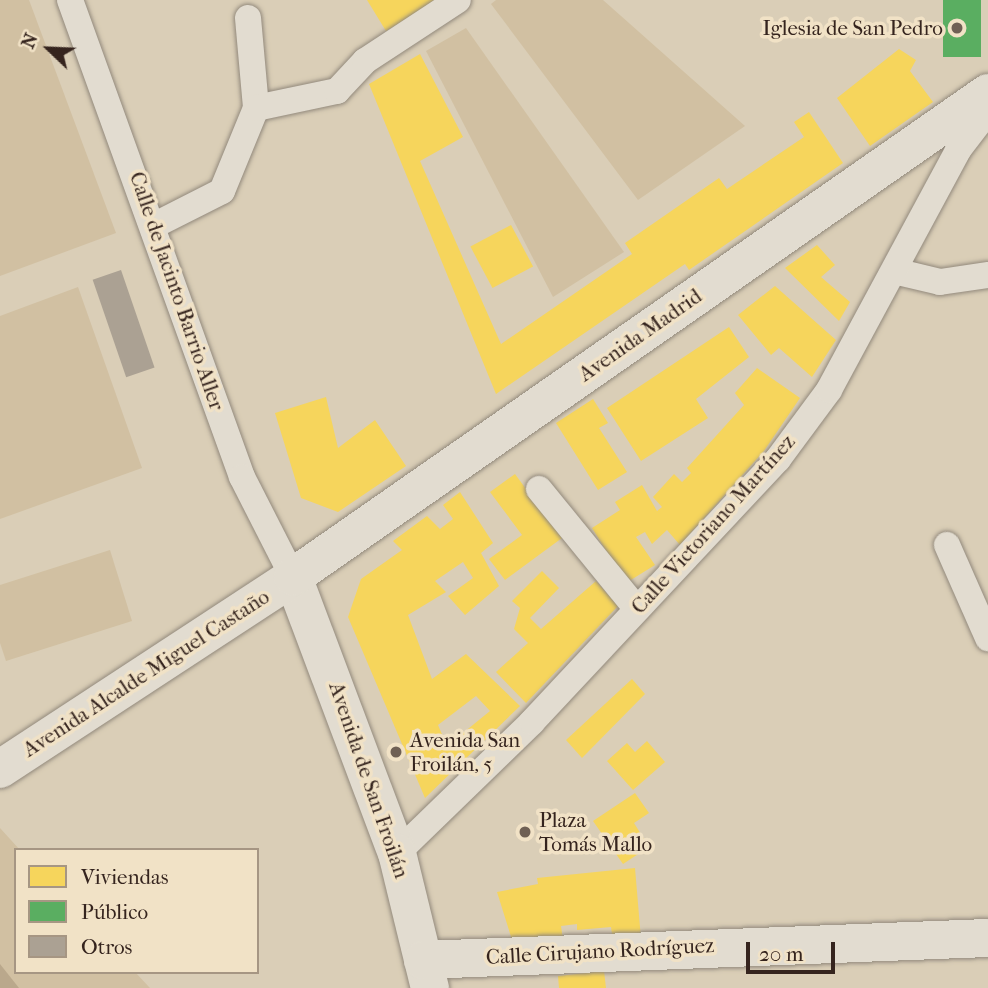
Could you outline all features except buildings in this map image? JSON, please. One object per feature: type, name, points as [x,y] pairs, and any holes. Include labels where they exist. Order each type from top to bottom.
[{"type":"main road","name":"Avenida Madrid","points":[[293,577],[988,93]]},
{"type":"main road","name":"Avenida Alcalde Miguel Castaño","points":[[0,769],[293,577]]},
{"type":"main road","name":"Avenida de San Froilán","points":[[293,577],[397,853],[426,974]]},
{"type":"main road","name":"Calle Cirujano Rodríguez","points":[[426,974],[988,938]]},
{"type":"street","name":"Calle de Jacinto Barrio Aller","points":[[70,0],[155,225],[242,477],[293,577]]},
{"type":"street","points":[[256,108],[337,91],[365,61],[458,0]]},
{"type":"street","points":[[155,225],[222,191],[256,108],[248,18]]},
{"type":"street","name":"Calle Victoriano Martínez","points":[[397,853],[532,722],[778,459],[828,390],[958,150],[988,111]]},
{"type":"street","points":[[894,271],[940,282],[988,275]]},
{"type":"street","points":[[539,489],[636,608]]},
{"type":"street","points":[[947,545],[988,638]]},
{"type":"shaded area","points":[[0,0],[29,0],[116,233],[0,276]]},
{"type":"shaded area","points":[[496,0],[603,0],[745,126],[638,200],[491,4]]},
{"type":"shaded area","points":[[466,28],[624,252],[553,297],[426,51]]},
{"type":"shaded area","points":[[78,287],[142,468],[0,519],[0,316]]},
{"type":"shaded area","points":[[110,550],[132,621],[6,661],[0,643],[0,585]]},
{"type":"shaded area","points":[[0,828],[18,848],[14,848],[14,974],[137,974],[150,988],[0,988]]},
{"type":"shaded area","points":[[0,964],[19,988],[0,988]]},
{"type":"place","name":"Iglesia de San Pedro","points":[[957,28]]},
{"type":"place","name":"Avenida San Froilán, 5","points":[[396,752]]},
{"type":"place","name":"Plaza Tomás Mallo","points":[[525,832]]}]
